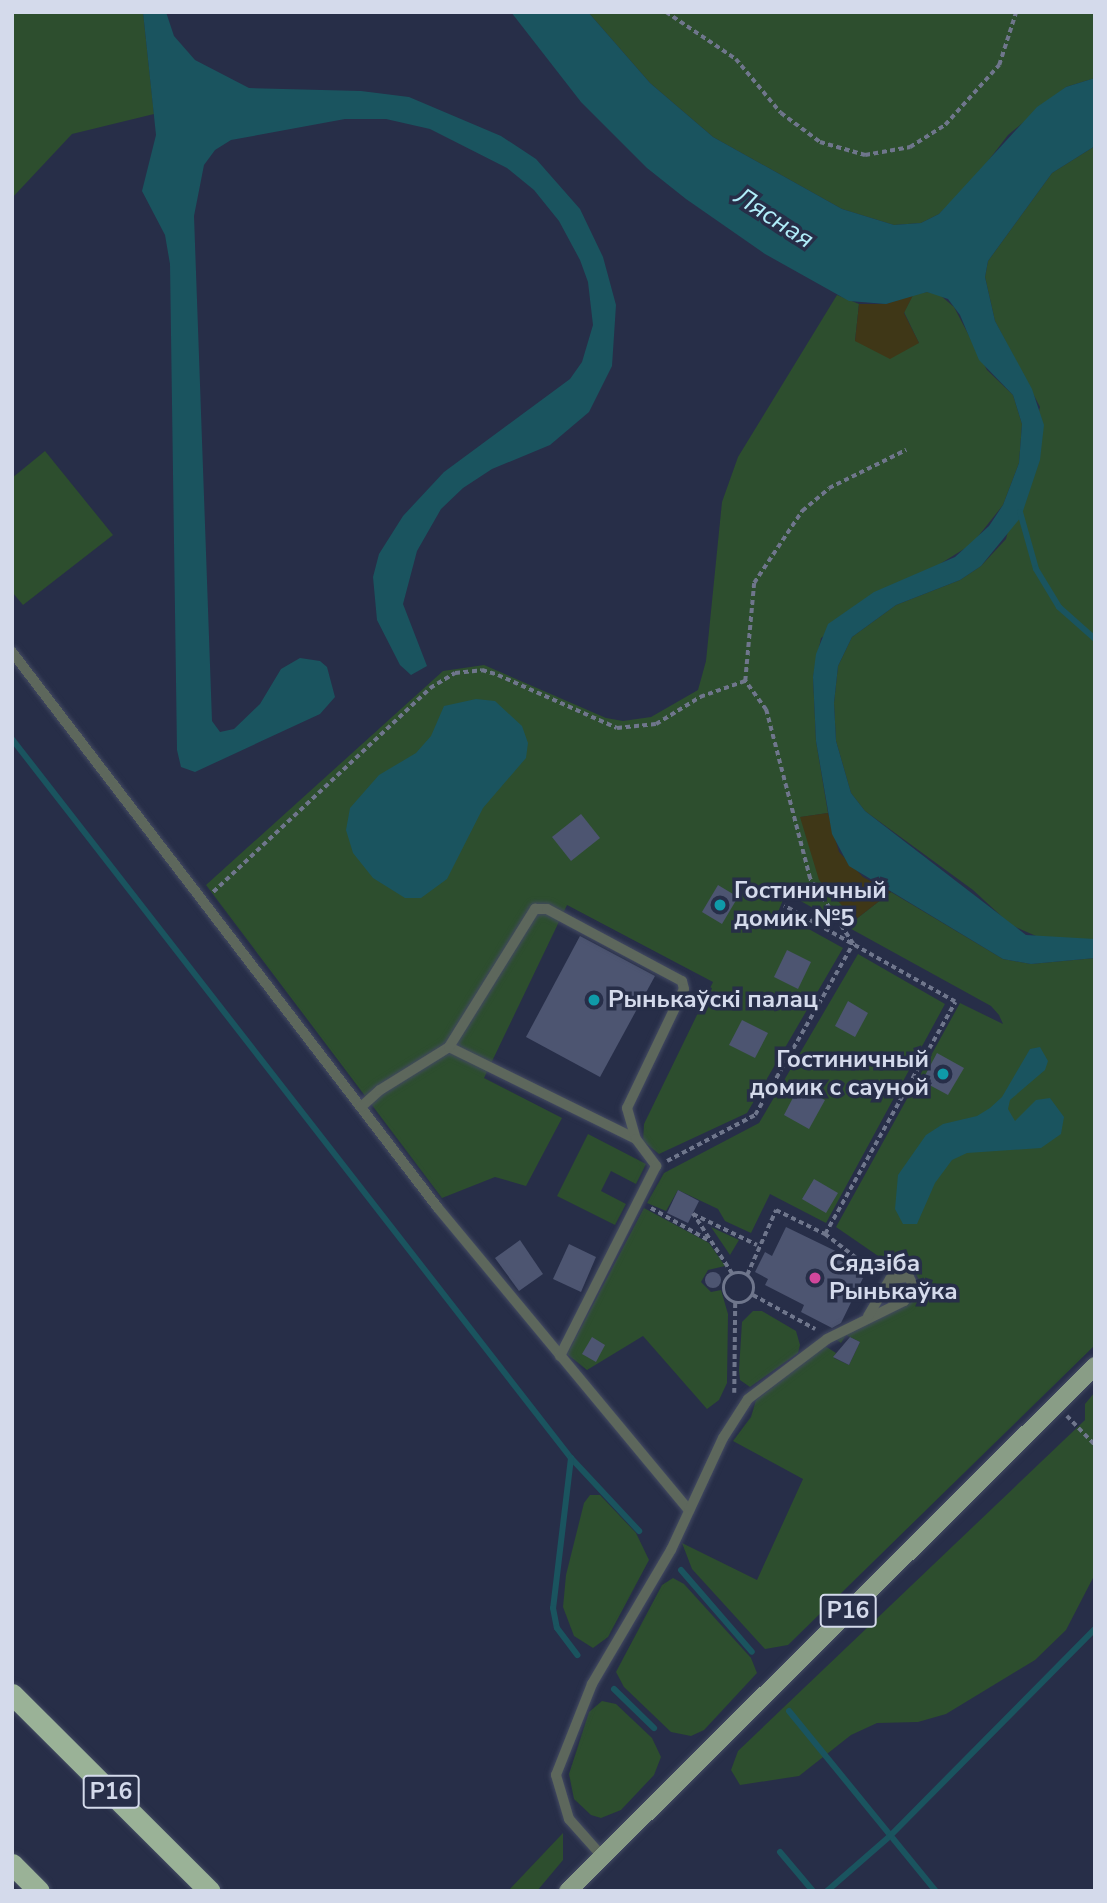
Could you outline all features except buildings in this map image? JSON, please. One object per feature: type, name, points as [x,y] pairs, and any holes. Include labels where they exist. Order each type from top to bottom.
[{"type":"highway","name":"Р16","points":[[12,1694],[210,1891]]},
{"type":"highway","points":[[12,1864],[39,1891]]},
{"type":"main road","name":"Р16","points":[[568,1891],[601,1855],[1095,1366]]},
{"type":"lane","points":[[12,652],[201,903],[361,1107],[560,1356],[690,1510]]},
{"type":"lane","points":[[361,1107],[380,1090],[449,1047],[527,917],[536,909],[547,909],[682,981],[684,989],[627,1108],[636,1139],[656,1166],[560,1356]]},
{"type":"lane","points":[[449,1047],[636,1139]]},
{"type":"lane","points":[[601,1855],[561,1804],[556,1774],[559,1759],[592,1684],[690,1510],[723,1438],[748,1399],[827,1339],[904,1301],[915,1289],[902,1275],[886,1283],[868,1317]]},
{"type":"path","points":[[666,12],[736,59],[781,114],[820,142],[865,155],[910,147],[945,125],[999,65],[1016,12]]},
{"type":"path","points":[[853,944],[810,879],[766,710],[745,681],[754,583],[802,511],[828,488],[906,450]]},
{"type":"path","points":[[201,903],[430,688],[455,673],[482,670],[498,675],[617,728],[656,724],[700,697],[745,681]]},
{"type":"path","points":[[785,906],[955,1003],[825,1234]]},
{"type":"path","points":[[656,1166],[755,1115],[853,944]]},
{"type":"path","points":[[640,1202],[711,1242]]},
{"type":"path","points":[[747,1275],[757,1245],[776,1210],[825,1234],[886,1283]]},
{"type":"path","points":[[732,1274],[693,1214],[757,1245]]},
{"type":"path","points":[[732,1274],[747,1275],[754,1283],[753,1295]]},
{"type":"path","points":[[732,1274],[724,1288],[736,1302],[732,1399]]},
{"type":"path","points":[[736,1302],[753,1295]]},
{"type":"path","points":[[753,1295],[827,1339]]},
{"type":"path","points":[[1056,1405],[1095,1445]]},
{"type":"shaded area","points":[[12,12],[143,12],[154,114],[72,134],[12,198]]},
{"type":"shaded area","points":[[588,12],[1095,12],[1095,78],[1066,87],[1008,135],[972,182],[939,214],[921,223],[894,225],[842,209],[713,137],[650,83]]},
{"type":"shaded area","points":[[1095,146],[1095,939],[1043,939],[1011,925],[973,890],[865,811],[851,793],[836,741],[834,703],[838,666],[852,637],[896,605],[960,580],[981,566],[1006,539],[1040,407],[995,321],[985,277],[988,261],[1052,173]]},
{"type":"shaded area","points":[[927,292],[940,295],[954,307],[987,370],[1013,395],[1022,424],[1019,463],[1003,505],[972,544],[821,638],[813,677],[816,741],[828,813],[801,817],[855,920],[891,892],[1003,959],[1031,964],[1095,958],[1095,1345],[788,1645],[765,1649],[692,1569],[682,1543],[757,1580],[803,1479],[733,1441],[751,1417],[756,1400],[825,1346],[836,1353],[834,1358],[849,1365],[860,1342],[846,1335],[841,1343],[834,1338],[920,1291],[921,1283],[911,1266],[884,1260],[836,1227],[960,1003],[1003,1024],[999,1015],[991,1006],[786,893],[778,912],[843,948],[747,1113],[659,1154],[643,1141],[644,1124],[713,982],[567,905],[484,1078],[562,1118],[526,1186],[495,1177],[442,1198],[206,885],[443,671],[484,665],[606,718],[623,721],[651,717],[698,690],[706,661],[722,502],[738,457],[837,295],[859,304],[855,341],[919,343],[904,312],[913,295]]},
{"type":"shaded area","points":[[45,451],[113,535],[23,605],[12,592],[12,478]]},
{"type":"shaded area","points":[[858,954],[945,1004],[826,1223],[770,1194],[751,1233],[725,1221],[718,1209],[678,1190],[666,1211],[647,1203],[664,1173],[759,1123]]},
{"type":"shaded area","points":[[588,1134],[646,1164],[636,1184],[611,1171],[601,1191],[626,1204],[615,1225],[557,1196]]},
{"type":"shaded area","points":[[644,1208],[709,1243],[725,1266],[708,1270],[701,1282],[711,1292],[721,1290],[728,1314],[727,1383],[719,1400],[707,1409],[643,1336],[587,1370],[567,1354]]},
{"type":"shaded area","points":[[711,1227],[739,1240],[730,1255]]},
{"type":"shaded area","points":[[753,1311],[762,1311],[796,1331],[800,1345],[798,1353],[750,1387],[740,1380],[739,1370],[742,1322]]},
{"type":"shaded area","points":[[1095,1392],[1095,1574],[1066,1630],[1035,1660],[946,1714],[918,1722],[877,1723],[851,1735],[799,1776],[740,1785],[731,1770],[738,1751],[1085,1420],[1085,1404]]},
{"type":"shaded area","points":[[590,1495],[600,1495],[636,1533],[649,1560],[608,1637],[593,1648],[574,1636],[563,1607],[566,1575],[584,1503]]},
{"type":"shaded area","points":[[673,1578],[684,1584],[751,1658],[757,1673],[704,1730],[691,1736],[671,1732],[624,1687],[616,1672],[662,1585]]},
{"type":"shaded area","points":[[602,1701],[616,1704],[652,1738],[661,1757],[654,1775],[621,1810],[601,1818],[591,1815],[574,1799],[569,1774],[589,1712]]},
{"type":"shaded area","points":[[563,1833],[563,1860],[537,1891],[508,1891]]},
{"type":"sand","points":[[913,295],[904,313],[919,343],[890,359],[855,341],[859,304],[886,304]]},
{"type":"sand","points":[[828,813],[839,852],[863,877],[891,892],[855,920],[819,880],[800,817]]},
{"type":"water","points":[[143,12],[166,12],[174,36],[195,60],[249,88],[361,91],[409,97],[501,136],[536,159],[580,209],[603,257],[616,305],[612,366],[589,412],[550,445],[492,469],[463,488],[441,509],[417,551],[403,604],[427,666],[411,675],[400,665],[377,620],[373,577],[379,554],[403,516],[444,472],[570,379],[582,362],[593,325],[588,282],[580,260],[559,221],[534,190],[507,168],[430,129],[386,119],[345,119],[231,140],[215,150],[204,165],[194,216],[212,721],[220,732],[234,729],[260,704],[281,669],[300,658],[320,661],[327,667],[335,697],[320,714],[195,772],[181,767],[177,750],[170,264],[165,235],[142,191],[156,135]]},
{"type":"water","name":"Лясная","points":[[511,12],[588,12],[650,83],[713,137],[842,209],[894,225],[921,223],[939,214],[1037,107],[1066,87],[1095,78],[1095,146],[1052,173],[988,261],[985,277],[995,321],[1032,389],[1044,425],[1040,460],[1021,517],[981,566],[960,580],[896,605],[852,637],[838,666],[834,703],[836,741],[851,793],[865,811],[1026,935],[1095,939],[1095,958],[1031,964],[1003,959],[849,866],[832,834],[816,741],[813,677],[816,654],[828,624],[874,592],[955,557],[989,526],[1003,505],[1019,463],[1022,424],[1013,395],[979,360],[960,315],[948,299],[927,292],[886,304],[849,301],[765,254],[686,199],[647,168],[581,102]]},
{"type":"water","points":[[476,699],[495,701],[522,726],[528,743],[526,758],[483,808],[447,879],[421,898],[405,898],[373,878],[353,853],[346,830],[350,808],[379,775],[416,753],[431,736],[444,706]]},
{"type":"water","points":[[1040,1047],[1048,1061],[1045,1070],[1010,1100],[1008,1109],[1015,1121],[1036,1100],[1050,1098],[1064,1117],[1061,1134],[1041,1148],[967,1153],[952,1160],[935,1183],[917,1224],[903,1224],[895,1209],[898,1175],[926,1135],[943,1124],[977,1116],[990,1108],[1002,1097],[1030,1049]]},
{"type":"waterway","points":[[1020,512],[1036,569],[1059,607],[1095,639]]},
{"type":"waterway","points":[[12,739],[571,1458],[639,1531]]},
{"type":"waterway","points":[[571,1458],[553,1608],[557,1628],[577,1655]]},
{"type":"waterway","points":[[681,1570],[752,1652]]},
{"type":"waterway","points":[[827,1891],[890,1836],[1095,1629]]},
{"type":"waterway","points":[[614,1689],[654,1728]]},
{"type":"waterway","points":[[789,1711],[936,1891]]},
{"type":"waterway","points":[[780,1852],[813,1891]]},
{"type":"place","name":"Гостиничный домик №5","points":[[720,905]]},
{"type":"place","name":"Рынькаўскi палац","points":[[594,1000]]},
{"type":"place","name":"Гостиничный домик с сауной","points":[[943,1074]]},
{"type":"place","name":"Сядзіба Рынькаўка","points":[[815,1278]]}]
